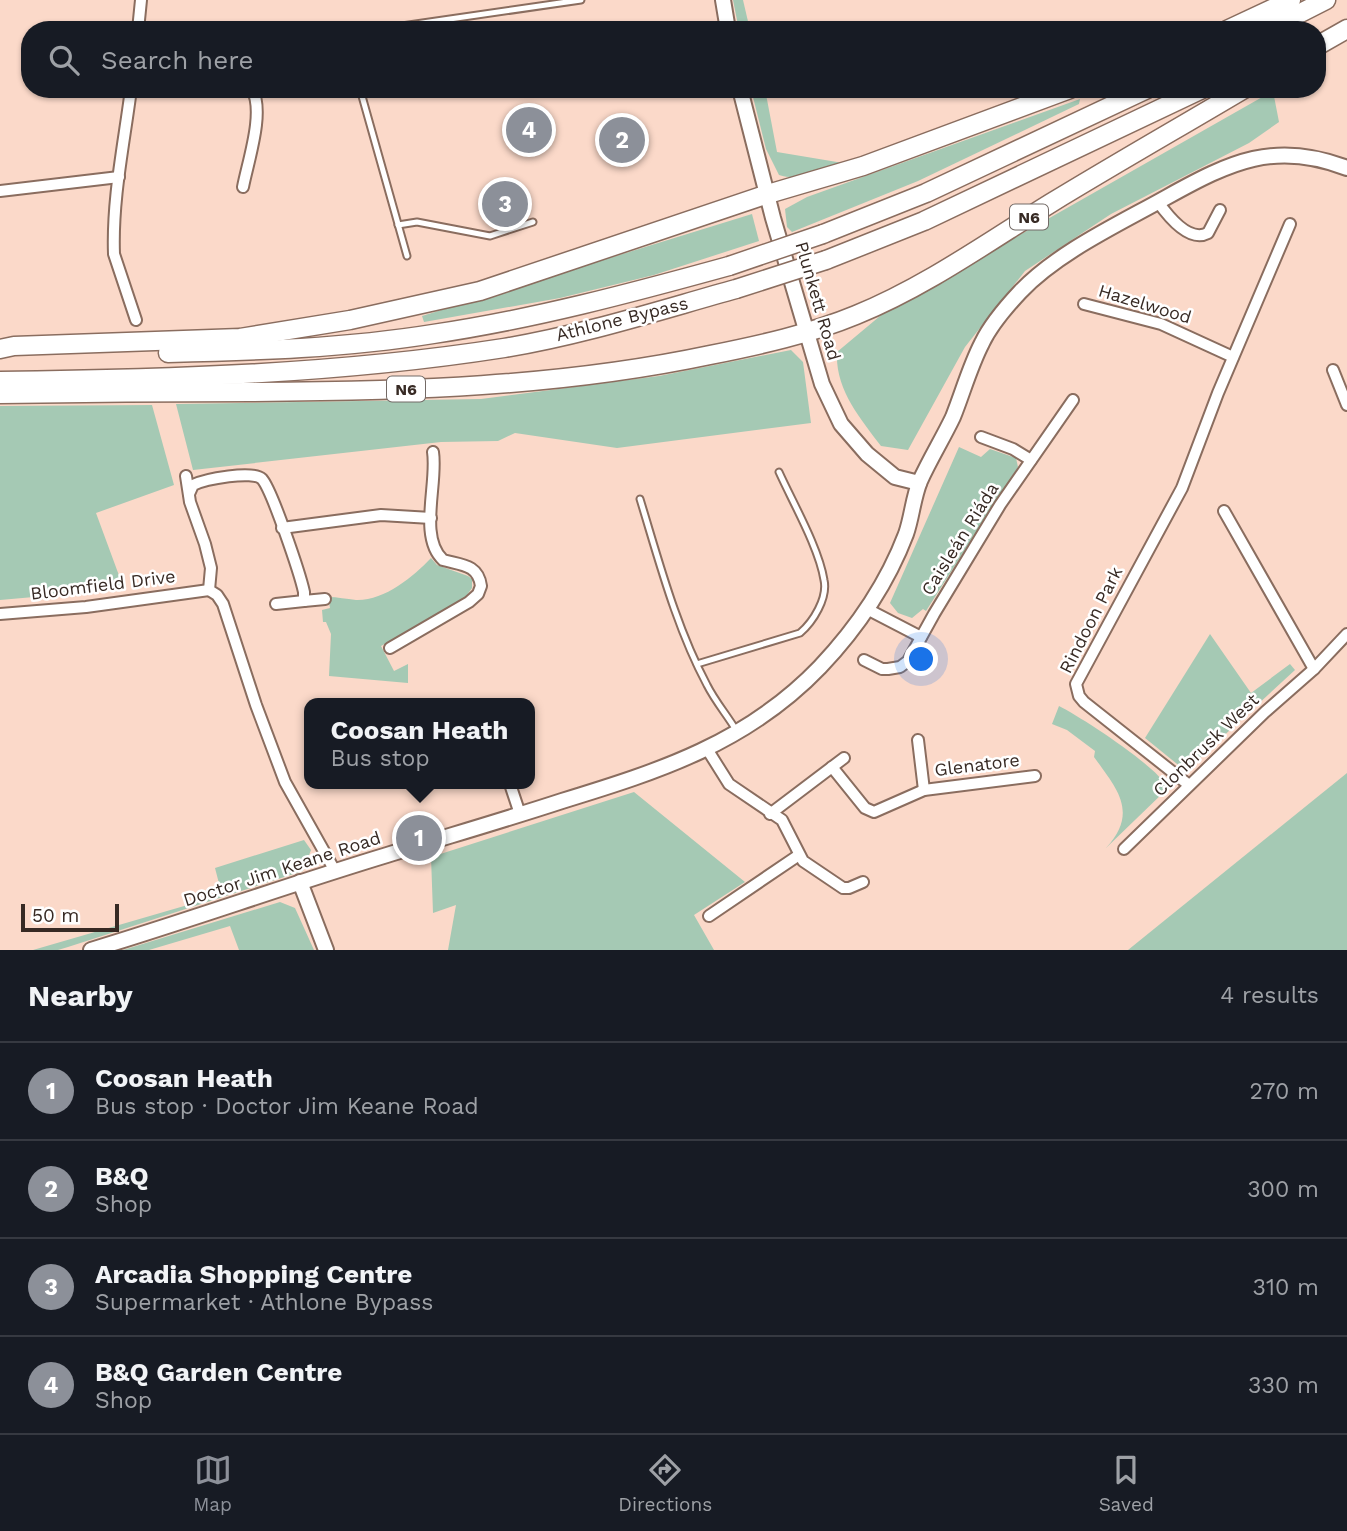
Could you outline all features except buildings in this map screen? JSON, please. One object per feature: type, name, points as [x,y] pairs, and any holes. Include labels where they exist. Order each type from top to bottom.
[{"type":"highway","points":[[1246,21],[1292,0]]},
{"type":"highway","points":[[1285,21],[1326,0]]},
{"type":"highway","points":[[1326,28],[1347,18]]},
{"type":"highway","points":[[1326,41],[1347,29]]},
{"type":"highway","points":[[0,349],[15,346],[240,338],[350,320],[480,291],[768,194],[863,166],[1046,98]]},
{"type":"highway","name":"Athlone Bypass","points":[[0,356],[207,352],[350,344],[521,319],[632,293],[729,266],[823,234],[926,193],[1128,98]]},
{"type":"highway","name":"Athlone Bypass","points":[[0,381],[237,375],[418,359],[506,348],[615,323],[826,260],[924,221],[1183,98]]},
{"type":"highway","name":"N6","points":[[0,394],[365,391],[463,387],[561,379],[653,367],[764,344],[807,332],[880,305],[1228,98]]},
{"type":"street","points":[[139,21],[141,0]]},
{"type":"street","points":[[723,0],[726,21]]},
{"type":"street","points":[[130,98],[115,214],[114,254],[136,320]]},
{"type":"street","points":[[243,187],[258,112],[256,98]]},
{"type":"street","name":"Plunkett Road","points":[[742,98],[822,384],[841,424],[867,454],[895,477],[919,483]]},
{"type":"street","name":"Doctor Jim Keane Road","points":[[91,950],[632,779],[708,749],[738,733],[773,710],[809,678],[867,609],[906,533],[919,483],[952,417],[983,341],[1018,294],[1051,266],[1158,202],[1200,180],[1258,157],[1289,154],[1306,156],[1347,168]]},
{"type":"street","points":[[0,191],[119,177]]},
{"type":"street","points":[[1158,202],[1173,220],[1187,232],[1197,236],[1208,233],[1220,210]]},
{"type":"street","points":[[1233,357],[1290,223]]},
{"type":"street","name":"Hazelwood","points":[[1084,304],[1161,324],[1233,357]]},
{"type":"street","name":"Rindoon Park","points":[[1189,785],[1084,702],[1076,688],[1083,670],[1182,488],[1233,357]]},
{"type":"street","points":[[1333,370],[1347,405]]},
{"type":"street","name":"Caisleán Riáda","points":[[864,660],[882,669],[900,667],[908,661],[967,559],[1073,400]]},
{"type":"street","points":[[981,437],[1013,449],[1031,460]]},
{"type":"street","points":[[390,648],[469,602],[481,586],[477,573],[472,568],[443,560],[438,556],[431,537],[435,474],[433,452]]},
{"type":"street","points":[[189,495],[193,485],[197,483],[256,475],[262,480],[268,489],[302,583],[304,601]]},
{"type":"street","points":[[186,476],[211,568],[209,590],[217,595],[223,604],[285,782],[335,871]]},
{"type":"street","points":[[1224,511],[1314,669]]},
{"type":"street","points":[[282,528],[381,515],[431,518]]},
{"type":"street","name":"Bloomfield Drive","points":[[0,614],[86,607],[209,590]]},
{"type":"street","points":[[276,604],[325,599]]},
{"type":"street","points":[[867,609],[921,637]]},
{"type":"street","name":"Clonbrusk West","points":[[1124,849],[1314,669],[1347,634]]},
{"type":"street","name":"Glenatore","points":[[918,740],[924,790]]},
{"type":"street","points":[[708,749],[729,785],[785,824],[799,855],[807,864],[844,888],[863,881]]},
{"type":"street","points":[[770,814],[844,758]]},
{"type":"street","name":"Glenatore","points":[[832,767],[865,807],[874,811],[924,790],[1035,776]]},
{"type":"street","points":[[512,789],[520,814]]},
{"type":"street","points":[[709,915],[799,855]]},
{"type":"street","points":[[300,883],[326,950]]},
{"type":"lane","points":[[519,0],[520,8]]},
{"type":"lane","points":[[434,21],[582,0]]},
{"type":"lane","points":[[363,98],[407,256]]},
{"type":"lane","points":[[398,225],[417,222],[490,236],[533,222]]},
{"type":"lane","points":[[697,664],[800,633],[811,624],[822,598],[825,582],[808,533],[779,472]]},
{"type":"lane","points":[[640,499],[663,574],[697,664],[708,687],[738,733]]},
{"type":"green space","points":[[733,0],[743,0],[748,21],[737,21]]},
{"type":"green space","points":[[753,98],[767,98],[777,152],[843,163],[803,176],[787,177],[779,175],[766,149]]},
{"type":"green space","points":[[1261,98],[1274,98],[1279,122],[1249,143],[1111,214],[1025,271],[965,347],[908,450],[881,446],[850,402],[837,366],[837,352],[886,311]]},
{"type":"green space","points":[[1080,99],[1079,104],[918,181],[792,232],[787,227],[785,209],[807,197]]},
{"type":"green space","points":[[752,214],[759,241],[654,275],[560,298],[424,322],[422,316]]},
{"type":"green space","points":[[791,350],[803,362],[811,423],[617,448],[515,433],[498,441],[441,442],[193,470],[176,404],[481,399],[659,376]]},
{"type":"green space","points":[[152,405],[174,485],[96,513],[124,589],[0,600],[0,406]]},
{"type":"green space","points":[[959,447],[981,457],[990,449],[1016,458],[1018,467],[926,611],[923,609],[912,618],[898,613],[890,603]]},
{"type":"green space","points":[[431,558],[437,565],[468,576],[472,579],[472,588],[464,599],[381,646],[394,671],[408,664],[408,683],[329,676],[331,634],[326,622],[323,622],[322,610],[330,608],[328,597],[356,600],[377,597],[407,580]]},
{"type":"green space","points":[[1210,634],[1251,693],[1290,664],[1295,670],[1187,769],[1182,768],[1145,738]]},
{"type":"green space","points":[[1059,706],[1135,755],[1161,778],[1167,787],[1106,848],[1121,823],[1121,801],[1117,790],[1094,757],[1095,751],[1067,730],[1052,724]]},
{"type":"green space","points":[[1347,773],[1347,950],[1128,950]]},
{"type":"green space","points":[[634,792],[745,882],[694,915],[714,950],[448,950],[456,905],[433,913],[431,857]]},
{"type":"green space","points":[[304,840],[311,850],[303,871],[58,950],[33,950],[222,895],[215,868]]},
{"type":"green space","points":[[280,902],[295,908],[314,950],[239,950],[230,926],[149,950],[123,950]]},
{"type":"place","name":"B&Q Garden Centre","points":[[529,130]]},
{"type":"place","name":"B&Q","points":[[622,140]]},
{"type":"place","name":"Arcadia Shopping Centre","points":[[505,204]]},
{"type":"place","name":"Coosan Heath","points":[[419,838]]}]
